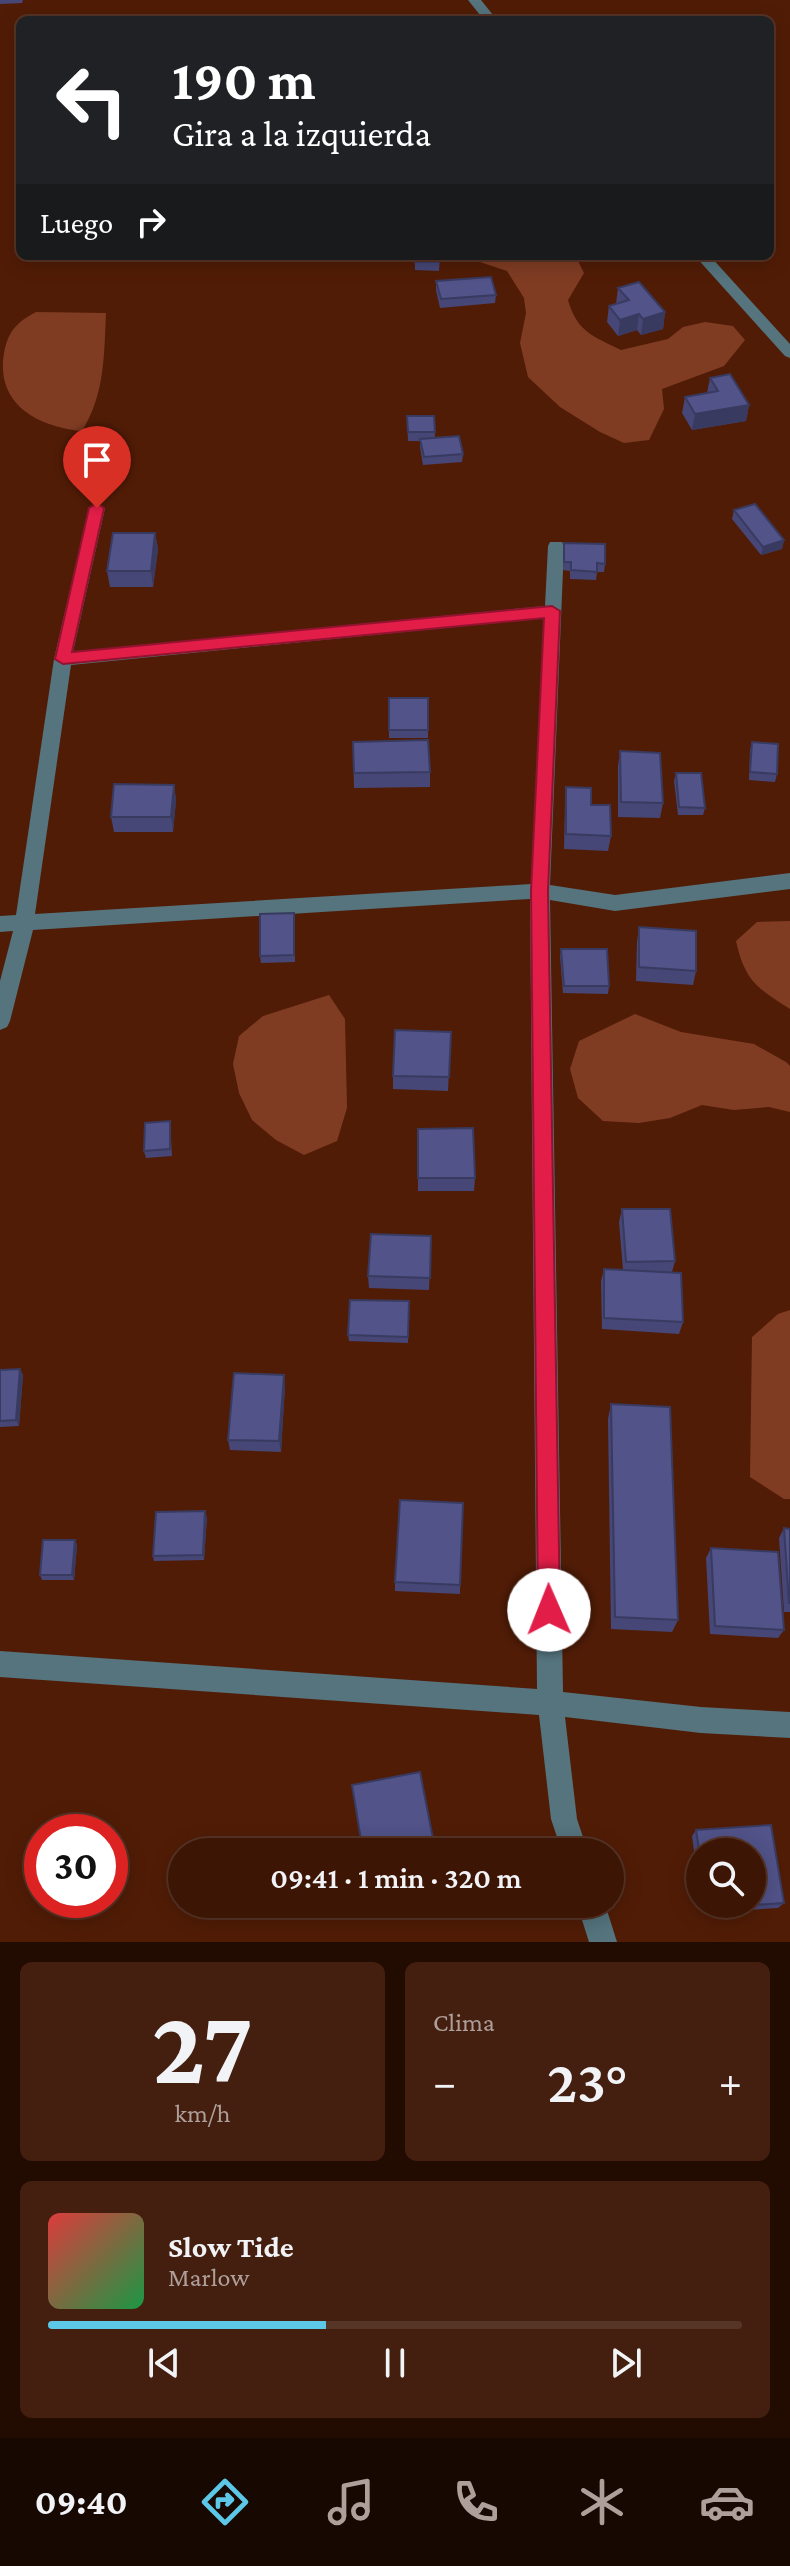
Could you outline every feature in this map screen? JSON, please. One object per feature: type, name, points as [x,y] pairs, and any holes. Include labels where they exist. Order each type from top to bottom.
[{"type":"street","points":[[474,0],[488,16]]},
{"type":"street","points":[[706,260],[790,353]]},
{"type":"street","points":[[0,1021],[24,925],[63,659],[97,508]]},
{"type":"street","points":[[556,546],[540,891],[550,1703],[564,1819],[570,1838]]},
{"type":"street","points":[[63,659],[552,611]]},
{"type":"street","points":[[0,924],[24,925],[540,891],[615,903],[790,881]]},
{"type":"street","points":[[0,1664],[550,1703],[701,1720],[790,1725]]},
{"type":"street","points":[[595,1918],[603,1942]]},
{"type":"shaded area","points":[[474,260],[578,260],[584,273],[568,300],[572,311],[587,332],[621,350],[668,339],[683,327],[705,322],[733,326],[745,340],[724,366],[662,389],[664,409],[649,440],[624,443],[560,407],[528,377],[520,343],[526,313],[524,298],[507,271]]},
{"type":"shaded area","points":[[36,312],[106,313],[99,388],[82,431],[52,425],[26,412],[8,391],[3,361],[6,344],[16,326]]},
{"type":"shaded area","points":[[790,921],[790,1009],[748,975],[736,941],[757,922]]},
{"type":"shaded area","points":[[329,995],[345,1019],[347,1108],[337,1141],[304,1155],[276,1140],[252,1120],[239,1093],[233,1064],[239,1036],[263,1016]]},
{"type":"shaded area","points":[[635,1014],[681,1032],[754,1044],[786,1062],[790,1066],[790,1112],[769,1107],[734,1110],[702,1105],[670,1118],[639,1123],[603,1121],[578,1098],[570,1069],[579,1041]]},
{"type":"shaded area","points":[[790,1310],[790,1499],[784,1499],[750,1477],[752,1337],[778,1314]]},
{"type":"building","points":[[415,260],[439,260],[439,262]]},
{"type":"building","points":[[491,277],[496,295],[441,299],[436,281]]},
{"type":"building","points":[[639,282],[665,312],[643,319],[639,314],[620,320],[609,306],[629,300],[618,288]]},
{"type":"building","points":[[730,374],[749,405],[695,414],[685,397],[718,391],[710,378]]},
{"type":"building","points":[[407,416],[434,416],[435,432],[408,432]]},
{"type":"building","points":[[459,436],[463,454],[424,457],[420,439]]},
{"type":"building","points":[[755,504],[784,540],[763,547],[734,510]]},
{"type":"building","points":[[113,533],[155,533],[151,571],[107,571]]},
{"type":"building","points":[[564,543],[605,544],[605,564],[597,563],[597,572],[571,570],[571,562],[564,562]]},
{"type":"building","points":[[389,698],[428,698],[428,730],[389,730]]},
{"type":"building","points":[[428,740],[430,772],[354,773],[353,742]]},
{"type":"building","points":[[752,742],[778,744],[777,774],[750,772]]},
{"type":"building","points":[[620,751],[660,753],[663,803],[621,802]]},
{"type":"building","points":[[676,773],[701,773],[705,808],[679,807]]},
{"type":"building","points":[[114,784],[174,785],[171,817],[111,817]]},
{"type":"building","points":[[566,787],[591,788],[591,805],[610,805],[611,836],[566,834]]},
{"type":"building","points":[[294,913],[294,955],[260,956],[260,914]]},
{"type":"building","points":[[639,927],[696,931],[696,971],[639,967]]},
{"type":"building","points":[[561,949],[607,949],[609,986],[564,986]]},
{"type":"building","points":[[395,1030],[451,1032],[449,1077],[393,1076]]},
{"type":"building","points":[[170,1121],[170,1149],[144,1151],[145,1123]]},
{"type":"building","points":[[473,1128],[475,1178],[418,1178],[418,1129]]},
{"type":"building","points":[[622,1209],[670,1209],[675,1261],[626,1262]]},
{"type":"building","points":[[371,1234],[431,1236],[430,1278],[368,1276]]},
{"type":"building","points":[[604,1269],[681,1273],[683,1322],[604,1318]]},
{"type":"building","points":[[350,1300],[409,1301],[408,1337],[348,1335]]},
{"type":"building","points":[[20,1369],[16,1420],[0,1421],[0,1370]]},
{"type":"building","points":[[234,1373],[284,1375],[279,1441],[228,1440]]},
{"type":"building","points":[[611,1404],[670,1407],[678,1620],[615,1617]]},
{"type":"building","points":[[400,1500],[463,1503],[460,1585],[395,1582]]},
{"type":"building","points":[[205,1511],[203,1555],[153,1556],[156,1512]]},
{"type":"building","points":[[784,1528],[790,1529],[790,1603],[789,1603]]},
{"type":"building","points":[[43,1540],[75,1540],[72,1575],[40,1575]]},
{"type":"building","points":[[711,1548],[778,1552],[784,1630],[715,1626]]},
{"type":"building","points":[[420,1772],[433,1838],[361,1838],[352,1785]]},
{"type":"building","points":[[771,1825],[784,1903],[766,1904],[766,1838],[697,1838],[696,1830]]},
{"type":"route","points":[[97,508],[63,659],[552,611],[540,891],[549,1610]]}]
